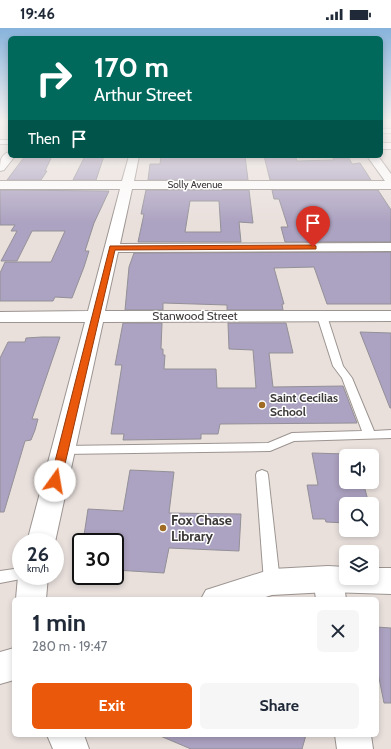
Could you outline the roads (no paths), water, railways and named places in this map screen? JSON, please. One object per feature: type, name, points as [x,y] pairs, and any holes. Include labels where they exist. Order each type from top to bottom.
[{"type":"main road","points":[[223,597],[272,582],[330,589],[391,581]]},
{"type":"main road","points":[[0,668],[12,665]]},
{"type":"street","points":[[1,166],[8,157]]},
{"type":"street","points":[[43,533],[134,158]]},
{"type":"street","points":[[373,158],[391,182]]},
{"type":"street","name":"Solly Avenue","points":[[0,185],[391,185]]},
{"type":"street","points":[[112,248],[391,247]]},
{"type":"street","name":"Stanwood Street","points":[[0,316],[391,316]]},
{"type":"street","points":[[31,597],[32,585]]},
{"type":"street","points":[[67,737],[71,749]]},
{"type":"street","points":[[353,737],[355,749]]},
{"type":"lane","points":[[322,316],[338,366],[347,378],[369,434]]},
{"type":"lane","points":[[62,450],[270,447],[292,437],[391,434]]},
{"type":"lane","points":[[262,475],[272,582]]},
{"type":"lane","points":[[0,576],[12,575]]},
{"type":"place","name":"Saint Cecilias School","points":[[262,405]]},
{"type":"place","name":"Fox Chase Library","points":[[163,528]]}]
